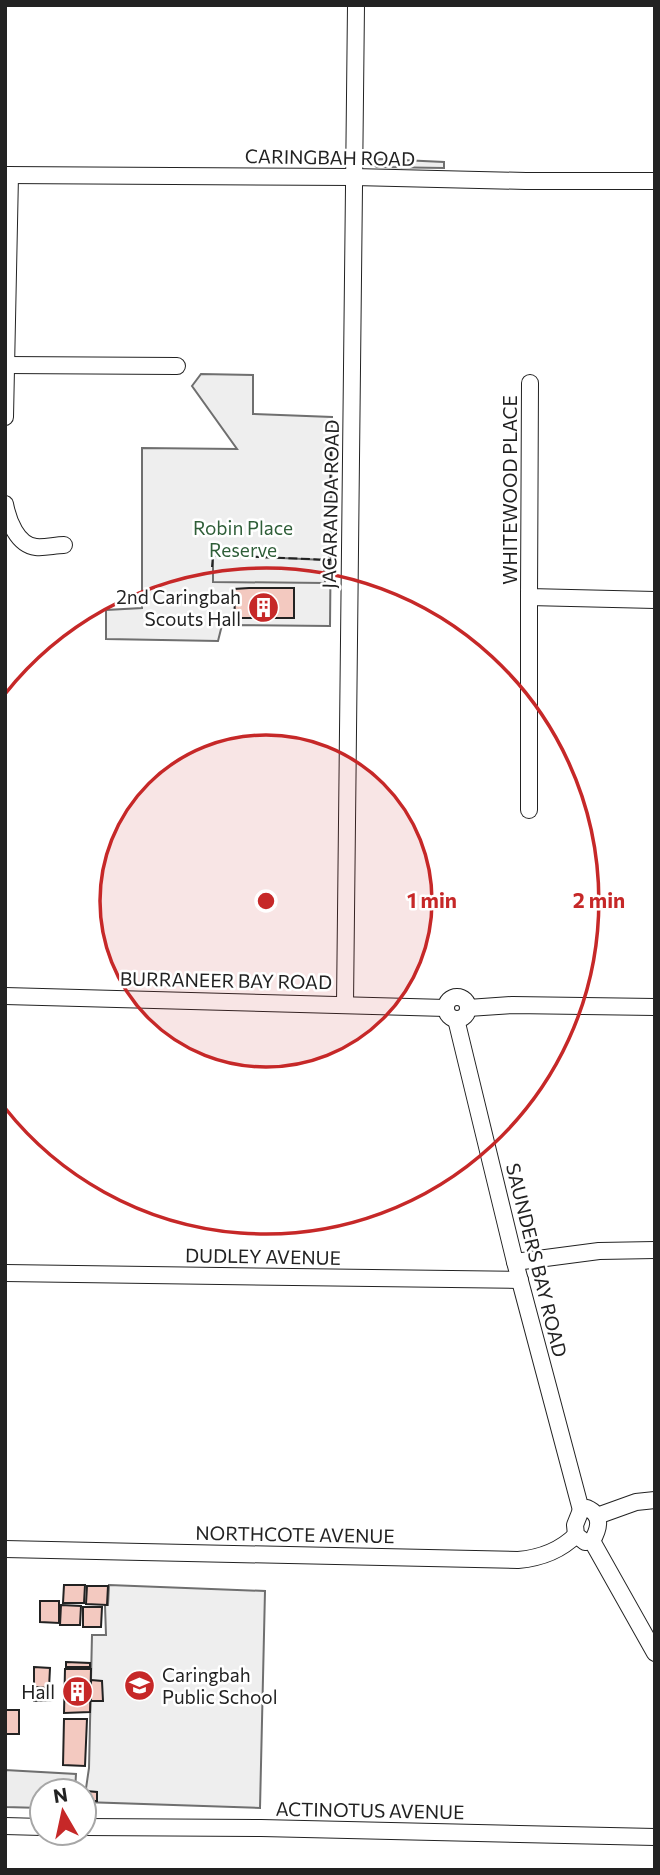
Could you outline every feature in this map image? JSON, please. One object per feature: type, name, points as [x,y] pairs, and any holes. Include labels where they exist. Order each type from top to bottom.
[{"type":"street","name":"JACARANDA ROAD","points":[[345,1004],[356,5]]},
{"type":"street","name":"CARINGBAH ROAD","points":[[8,175],[655,181]]},
{"type":"street","points":[[5,417],[8,175]]},
{"type":"street","points":[[6,365],[177,366]]},
{"type":"street","name":"WHITEWOOD PLACE","points":[[529,810],[530,383]]},
{"type":"street","points":[[5,504],[8,518],[25,542],[34,547],[64,545]]},
{"type":"street","name":"WHITEWOOD PLACE","points":[[529,597],[655,600]]},
{"type":"street","name":"BURRANEER BAY ROAD","points":[[5,996],[345,1004],[456,1012],[512,1005],[655,1007]]},
{"type":"street","name":"SAUNDERS BAY ROAD","points":[[456,1012],[515,1262],[582,1510]]},
{"type":"street","points":[[515,1262],[599,1251],[655,1250]]},
{"type":"street","name":"DUDLEY AVENUE","points":[[5,1273],[520,1280]]},
{"type":"street","points":[[597,1517],[636,1502],[655,1500]]},
{"type":"street","points":[[582,1510],[592,1510],[597,1517],[599,1527],[592,1541],[585,1542],[576,1535],[575,1525],[582,1510]]},
{"type":"street","name":"NORTHCOTE AVENUE","points":[[5,1549],[518,1560],[534,1559],[557,1550],[576,1535]]},
{"type":"street","points":[[592,1541],[655,1653]]},
{"type":"street","points":[[5,1826],[28,1827]]},
{"type":"street","name":"ACTINOTUS AVENUE","points":[[98,1827],[655,1837]]},
{"type":"green space","points":[[380,159],[444,162],[444,168],[377,167],[369,163]]},
{"type":"green space","name":"Robin Place Reserve","points":[[201,374],[253,375],[253,414],[332,417],[330,626],[222,625],[218,641],[106,639],[106,610],[142,608],[142,448],[237,449],[192,386]]},
{"type":"green space","points":[[109,1585],[265,1591],[260,1808],[98,1802],[98,1777],[88,1777],[92,1635],[106,1635],[105,1605],[108,1605]]},
{"type":"shaded area","points":[[213,555],[324,560],[325,583],[213,582]]},
{"type":"shaded area","points":[[5,1770],[76,1774],[76,1777],[28,1777],[28,1808],[5,1807]]},
{"type":"building","name":"2nd Caringbah Scouts Hall","points":[[294,588],[294,618],[235,618],[234,589]]},
{"type":"building","points":[[64,1585],[85,1585],[84,1603],[63,1603]]},
{"type":"building","points":[[87,1586],[108,1586],[107,1605],[86,1604]]},
{"type":"building","points":[[40,1601],[59,1601],[59,1623],[40,1622]]},
{"type":"building","points":[[61,1605],[81,1606],[80,1625],[60,1625]]},
{"type":"building","points":[[83,1607],[102,1607],[101,1627],[83,1627]]},
{"type":"building","points":[[66,1662],[90,1663],[90,1667],[66,1667]]},
{"type":"building","points":[[34,1667],[50,1668],[49,1688],[34,1687]]},
{"type":"building","name":"Hall","points":[[65,1669],[91,1669],[90,1712],[64,1713]]},
{"type":"building","points":[[91,1680],[102,1681],[103,1701],[91,1701]]},
{"type":"building","points":[[34,1689],[52,1690],[52,1700],[34,1701]]},
{"type":"building","points":[[5,1710],[19,1710],[19,1734],[5,1734]]},
{"type":"building","points":[[64,1719],[87,1719],[85,1766],[63,1765]]},
{"type":"fence","points":[[329,569],[331,441]]},
{"type":"fence","points":[[212,567],[213,555],[331,560]]},
{"type":"place","name":"2nd Caringbah Scouts Hall","points":[[264,607]]},
{"type":"place","name":"Caringbah Public School","points":[[139,1685]]},
{"type":"place","name":"Hall","points":[[78,1691]]}]
